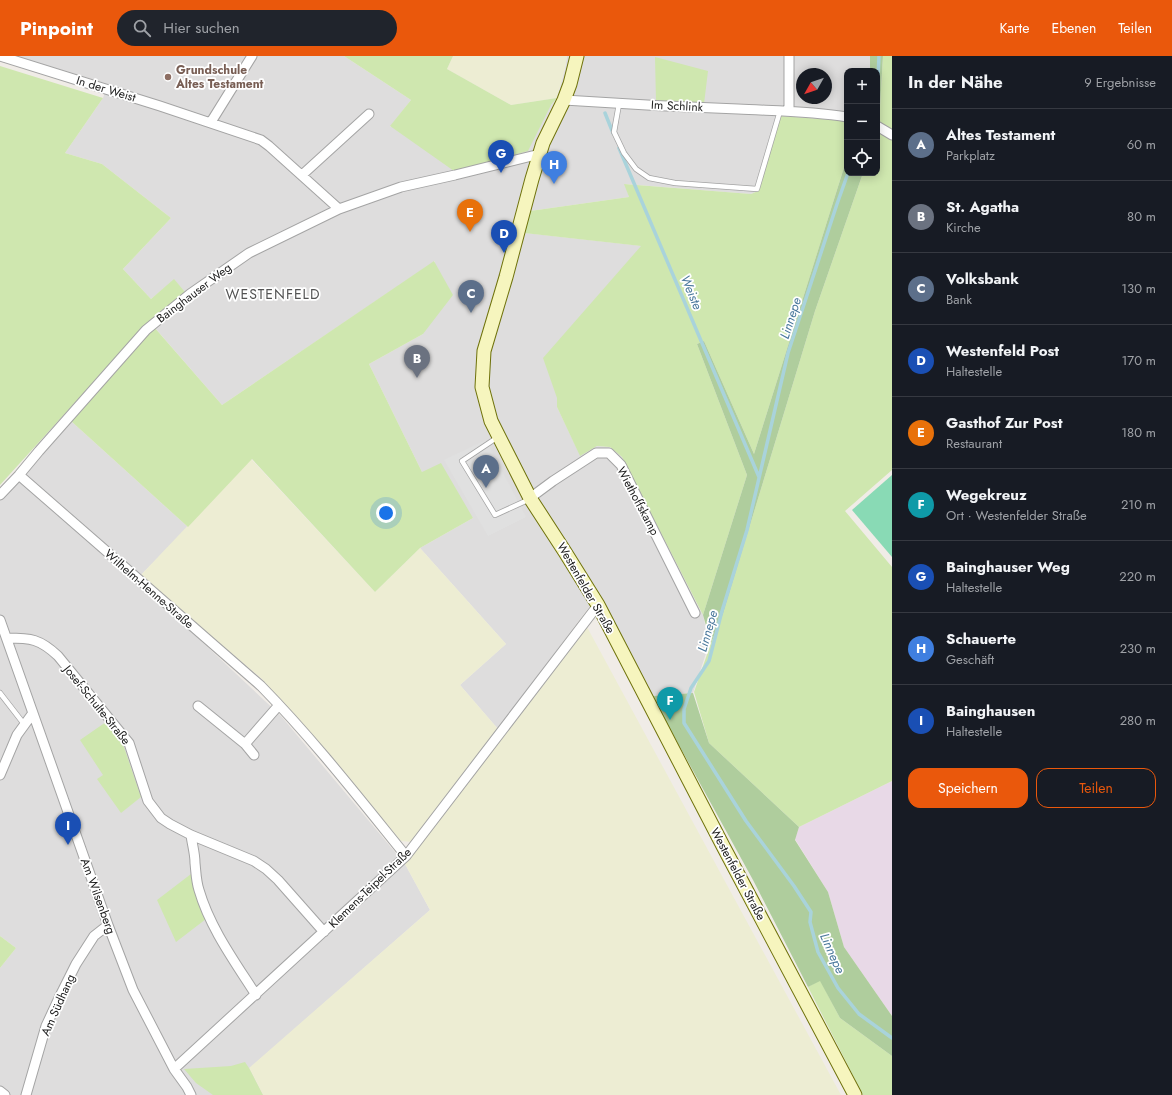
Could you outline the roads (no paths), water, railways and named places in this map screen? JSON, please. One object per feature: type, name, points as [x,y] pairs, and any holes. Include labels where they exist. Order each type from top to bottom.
[{"type":"main road","name":"Westenfelder Straße","points":[[577,56],[570,84],[564,100],[548,132],[540,154],[484,351],[482,386],[491,421],[530,498],[598,605],[855,1095]]},
{"type":"street","name":"In der Weist","points":[[0,56],[211,122],[261,140],[339,209]]},
{"type":"street","points":[[211,122],[252,56]]},
{"type":"street","points":[[785,111],[790,56]]},
{"type":"street","name":"Im Schlink","points":[[564,100],[619,104],[785,111],[844,116]]},
{"type":"street","points":[[302,175],[369,114]]},
{"type":"street","points":[[880,128],[892,135]]},
{"type":"street","name":"Bainghauser Weg","points":[[0,495],[146,330],[190,294],[249,253],[339,209],[401,187],[455,176],[540,154]]},
{"type":"street","name":"Wiethoffskamp","points":[[530,498],[596,453],[609,453],[621,466],[695,613]]},
{"type":"street","name":"Wilhelm-Henne-Straße","points":[[19,475],[261,686],[344,780],[406,856]]},
{"type":"street","name":"Klemens-Teipel-Straße","points":[[174,1070],[406,856],[598,605]]},
{"type":"street","name":"Am Wilsenberg","points":[[0,620],[108,925],[133,990],[174,1070],[189,1091],[197,1095]]},
{"type":"street","name":"Josef-Schulte-Straße","points":[[7,638],[24,638],[38,641],[48,646],[58,656],[129,743],[148,801],[162,818],[191,835],[254,861],[266,869],[278,880],[324,932]]},
{"type":"street","points":[[245,744],[279,705]]},
{"type":"street","points":[[198,706],[245,744],[254,755]]},
{"type":"street","points":[[0,775],[13,743],[24,724],[33,714]]},
{"type":"street","points":[[191,835],[198,888],[204,906],[214,927],[256,995]]},
{"type":"street","name":"Am Südhang","points":[[26,1095],[46,1026],[59,998],[76,964],[94,936],[108,925]]},
{"type":"street","points":[[0,1092],[5,1095]]},
{"type":"lane","points":[[619,104],[614,132],[624,153],[636,169],[649,178],[674,183],[757,189],[785,111]]},
{"type":"lane","points":[[499,436],[462,461],[495,515],[530,498]]},
{"type":"lane","points":[[0,693],[24,724]]},
{"type":"waterway","name":"Linnepe","points":[[878,68],[879,56]]},
{"type":"waterway","name":"Weiste","points":[[605,113],[613,133]]},
{"type":"waterway","name":"Weiste","points":[[619,148],[759,477]]},
{"type":"waterway","name":"Linnepe","points":[[847,176],[788,353],[747,530],[722,611],[709,661],[691,688],[684,709],[684,723],[746,821],[794,886],[811,912],[810,922],[818,952],[838,988],[859,1014],[892,1038]]},
{"type":"place","name":"Grundschule Altes Testament","points":[[168,77]]},
{"type":"place","name":"Bainghauser Weg","points":[[501,173]]},
{"type":"place","name":"Schauerte","points":[[554,184]]},
{"type":"place","name":"Gasthof Zur Post","points":[[470,232]]},
{"type":"place","name":"Westenfeld Post","points":[[504,253]]},
{"type":"place","name":"Volksbank","points":[[471,313]]},
{"type":"place","name":"St. Agatha","points":[[417,378]]},
{"type":"place","name":"Altes Testament","points":[[486,488]]},
{"type":"place","name":"Wegekreuz","points":[[670,720]]},
{"type":"place","name":"Bainghausen","points":[[68,845]]},
{"type":"district","name":"WESTENFELD","points":[[273,294]]}]
